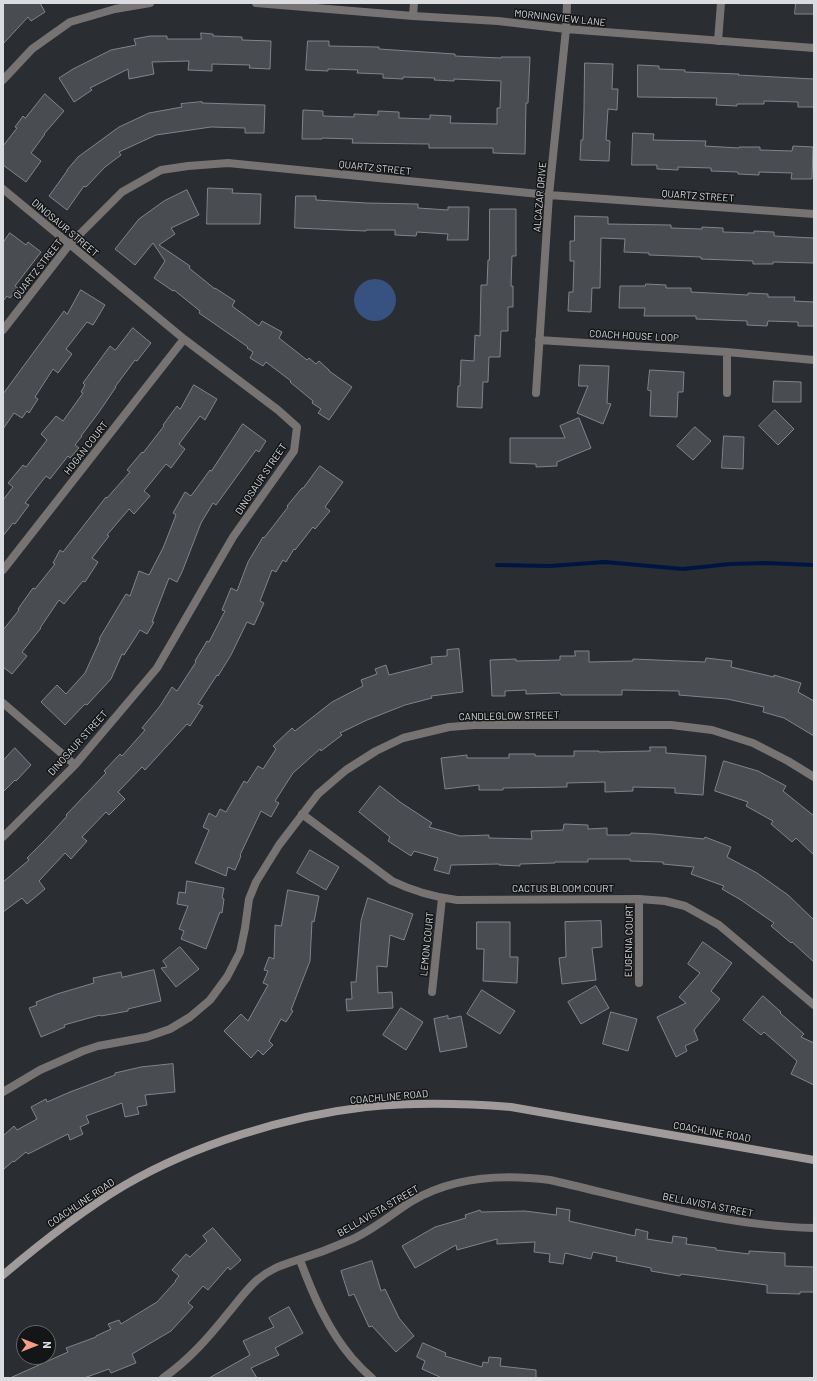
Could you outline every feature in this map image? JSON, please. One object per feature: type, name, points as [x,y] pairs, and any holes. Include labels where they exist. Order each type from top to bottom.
[{"type":"main road","name":"COACHLINE ROAD","points":[[3,1275],[40,1244],[92,1206],[126,1185],[160,1167],[196,1151],[262,1129],[295,1120],[364,1108],[437,1103],[511,1107],[814,1160]]},
{"type":"street","points":[[3,80],[32,49],[70,22],[114,9],[150,3]]},
{"type":"street","name":"MORNINGVIEW LANE","points":[[256,3],[300,5],[413,16],[498,21],[566,29],[814,48]]},
{"type":"street","points":[[413,16],[414,3]]},
{"type":"street","name":"ALCAZAR DRIVE","points":[[536,392],[549,196],[566,29],[567,3]]},
{"type":"street","points":[[718,41],[721,3]]},
{"type":"street","name":"QUARTZ STREET","points":[[3,330],[69,245],[122,192],[161,170],[188,166],[228,163],[549,196],[814,214]]},
{"type":"street","name":"DINOSAUR STREET","points":[[3,190],[184,338],[278,410],[297,427],[294,451],[233,537],[157,668],[75,765],[3,837]]},
{"type":"street","name":"HOGAN COURT","points":[[3,570],[184,338]]},
{"type":"street","name":"COACH HOUSE LOOP","points":[[539,340],[727,352],[814,360]]},
{"type":"street","points":[[727,352],[727,392]]},
{"type":"street","points":[[3,703],[75,765]]},
{"type":"street","name":"CANDLEGLOW STREET","points":[[3,1092],[40,1070],[83,1051],[98,1046],[147,1037],[170,1029],[190,1017],[210,1000],[227,977],[240,952],[246,928],[249,899],[256,882],[279,845],[318,794],[346,770],[376,751],[403,738],[449,727],[475,725],[671,725],[712,730],[753,743],[788,761],[814,777]]},
{"type":"street","name":"CACTUS BLOOM COURT","points":[[302,814],[392,881],[408,889],[442,898],[456,900],[639,899],[685,906],[719,925],[814,1005]]},
{"type":"street","name":"LEMON COURT","points":[[432,992],[442,898]]},
{"type":"street","name":"EUGENIA COURT","points":[[638,983],[639,899]]},
{"type":"street","name":"BELLAVISTA STREET","points":[[163,1378],[201,1346],[244,1292],[267,1272],[282,1264],[300,1260],[350,1240],[414,1200],[445,1187],[473,1180],[500,1177],[524,1177],[550,1180],[710,1217],[748,1224],[814,1228]]},
{"type":"street","points":[[300,1260],[315,1297],[332,1331],[352,1359],[372,1378]]},
{"type":"shaded area","points":[[371,279],[379,279],[387,282],[393,288],[396,300],[393,312],[387,318],[379,321],[371,321],[363,318],[357,312],[354,304],[354,296],[357,288],[363,282]]},
{"type":"building","points":[[3,3],[40,3],[45,12],[31,21],[28,17],[3,44]]},
{"type":"building","points":[[796,3],[814,3],[814,14],[795,14]]},
{"type":"building","points":[[201,33],[213,34],[213,36],[242,37],[242,40],[271,41],[270,69],[249,68],[250,65],[212,64],[212,71],[188,70],[189,61],[152,62],[154,74],[129,79],[128,69],[90,88],[92,90],[74,102],[59,78],[73,69],[111,50],[136,45],[134,39],[150,36],[167,36],[167,39],[201,39]]},
{"type":"building","points":[[308,41],[329,41],[329,46],[379,47],[379,49],[455,54],[455,56],[501,58],[530,57],[528,103],[526,103],[525,154],[493,153],[493,148],[429,148],[429,144],[352,143],[353,139],[302,139],[303,110],[323,111],[323,116],[354,117],[354,114],[378,115],[378,111],[399,112],[399,118],[430,119],[430,115],[451,116],[450,123],[497,124],[497,108],[500,108],[501,81],[454,79],[454,81],[434,80],[435,78],[403,77],[403,79],[383,78],[383,74],[357,73],[358,70],[306,70]]},
{"type":"building","points":[[585,63],[613,64],[612,89],[618,89],[617,110],[608,109],[606,140],[610,141],[609,161],[580,160],[581,140],[583,140]]},
{"type":"building","points":[[638,65],[659,66],[659,69],[685,70],[685,72],[814,79],[814,107],[798,107],[798,102],[764,101],[764,104],[737,104],[737,106],[716,105],[717,98],[638,97]]},
{"type":"building","points":[[45,94],[64,111],[44,134],[31,153],[41,161],[26,182],[3,165],[3,146],[17,128],[15,127],[23,116],[25,118]]},
{"type":"building","points":[[202,102],[265,105],[264,133],[245,133],[245,128],[211,127],[156,135],[119,152],[121,155],[105,167],[86,187],[84,186],[67,210],[49,196],[78,157],[119,127],[149,113],[182,107],[181,104]]},
{"type":"building","points":[[633,133],[654,134],[653,140],[706,141],[705,146],[739,148],[760,147],[760,150],[792,151],[793,146],[813,147],[812,179],[791,179],[792,173],[759,172],[759,175],[738,174],[738,172],[711,171],[711,168],[678,167],[678,170],[657,169],[657,165],[632,165]]},
{"type":"building","points":[[208,188],[233,189],[232,193],[261,194],[260,224],[207,224]]},
{"type":"building","points":[[187,190],[199,215],[171,228],[175,234],[159,245],[190,266],[189,268],[215,289],[235,301],[232,306],[259,326],[262,321],[282,332],[279,338],[307,360],[309,358],[316,364],[319,361],[329,371],[352,387],[329,420],[318,413],[321,409],[312,403],[313,401],[290,382],[291,381],[266,362],[263,366],[250,358],[253,352],[247,348],[248,347],[199,313],[200,311],[174,290],[173,291],[154,278],[165,261],[153,243],[135,265],[115,249],[139,219],[164,201]]},
{"type":"building","points":[[296,196],[316,196],[316,200],[418,204],[418,208],[448,210],[448,207],[469,207],[468,240],[447,240],[448,234],[417,232],[416,236],[395,235],[395,230],[366,231],[295,228]]},
{"type":"building","points":[[490,209],[516,209],[516,256],[512,256],[511,286],[513,286],[513,307],[508,307],[508,331],[501,331],[500,357],[489,357],[488,382],[483,382],[482,408],[457,407],[458,386],[460,386],[461,360],[474,361],[475,335],[480,336],[481,285],[487,285],[489,260]]},
{"type":"building","points":[[575,216],[608,217],[608,224],[671,225],[671,228],[723,228],[723,232],[774,232],[774,236],[814,238],[814,263],[773,262],[773,264],[753,264],[753,261],[649,255],[649,253],[624,252],[625,239],[601,238],[600,288],[592,288],[591,312],[568,311],[569,292],[573,292],[574,261],[570,261],[570,241],[574,241]]},
{"type":"building","points":[[10,233],[26,245],[28,242],[41,252],[15,286],[18,288],[10,298],[7,296],[3,301],[3,243]]},
{"type":"building","points":[[646,284],[666,285],[666,288],[691,288],[691,292],[748,295],[748,293],[768,294],[768,297],[795,297],[794,301],[814,302],[814,326],[798,326],[798,322],[768,321],[767,326],[747,325],[747,321],[696,319],[696,316],[644,316],[645,308],[619,308],[620,286],[645,286]]},
{"type":"building","points":[[81,290],[105,305],[93,325],[87,322],[66,349],[72,354],[58,373],[53,369],[35,397],[38,399],[29,413],[27,411],[22,418],[14,413],[3,429],[3,394],[64,311],[67,314]]},
{"type":"building","points":[[133,328],[151,343],[137,361],[135,360],[81,436],[75,445],[79,448],[70,458],[68,456],[50,479],[46,476],[25,503],[29,505],[15,524],[13,523],[3,536],[3,500],[13,487],[8,483],[23,465],[26,467],[47,440],[41,434],[56,416],[63,421],[83,393],[81,392],[85,385],[83,383],[110,346],[115,350]]},
{"type":"building","points":[[580,365],[609,366],[607,403],[611,404],[603,424],[577,413],[588,386],[579,386]]},
{"type":"building","points":[[650,370],[684,372],[683,392],[678,392],[677,417],[650,416],[651,391],[648,390]]},
{"type":"building","points":[[774,381],[801,382],[801,402],[773,402]]},
{"type":"building","points":[[194,385],[217,399],[205,420],[200,416],[179,444],[185,449],[171,468],[166,464],[144,491],[150,496],[134,514],[129,509],[107,535],[109,536],[92,558],[98,562],[85,582],[83,581],[64,604],[59,600],[41,628],[22,652],[27,656],[12,674],[3,667],[3,630],[19,610],[18,609],[33,588],[35,589],[55,564],[53,563],[60,550],[63,552],[106,497],[107,498],[130,472],[127,470],[142,452],[143,453],[177,406],[180,409]]},
{"type":"building","points":[[775,410],[794,429],[778,445],[759,426]]},
{"type":"building","points":[[579,418],[591,448],[557,462],[557,466],[536,467],[536,464],[510,463],[510,438],[565,438],[560,426]]},
{"type":"building","points":[[243,424],[266,441],[259,452],[256,450],[216,505],[213,503],[201,523],[177,582],[169,578],[152,622],[154,622],[147,634],[140,630],[124,655],[122,654],[111,679],[87,705],[85,704],[65,725],[41,702],[57,685],[66,694],[85,673],[100,640],[99,639],[126,594],[130,596],[139,571],[149,575],[163,548],[176,515],[173,513],[185,492],[191,496],[210,470],[211,471]]},
{"type":"building","points":[[695,427],[711,441],[693,460],[677,446]]},
{"type":"building","points":[[724,436],[744,437],[743,469],[722,468]]},
{"type":"building","points":[[320,466],[343,482],[325,507],[330,511],[315,529],[313,527],[295,550],[294,549],[286,562],[283,560],[276,572],[272,570],[260,601],[264,603],[254,625],[247,622],[231,655],[198,704],[203,706],[190,726],[187,724],[145,770],[142,767],[118,792],[125,799],[109,815],[106,812],[82,837],[87,841],[71,859],[65,853],[39,881],[45,889],[27,904],[22,898],[3,912],[3,882],[29,860],[27,858],[106,773],[104,771],[120,754],[122,756],[145,730],[142,728],[160,706],[172,687],[177,691],[196,662],[195,661],[207,641],[209,642],[225,611],[222,610],[231,588],[237,591],[248,562],[263,537],[264,538],[288,507],[287,506]]},
{"type":"building","points":[[459,649],[463,692],[431,696],[432,698],[405,705],[367,720],[340,733],[342,735],[321,751],[320,749],[293,773],[275,801],[279,803],[271,817],[261,811],[240,855],[241,856],[235,870],[228,867],[226,876],[195,863],[209,830],[203,827],[209,813],[216,817],[220,809],[226,812],[244,781],[247,783],[258,766],[263,769],[276,749],[273,746],[292,728],[295,731],[332,702],[363,686],[361,680],[377,674],[375,669],[386,665],[389,675],[432,664],[431,657],[447,656],[447,650]]},
{"type":"building","points":[[575,651],[589,651],[589,662],[633,661],[633,659],[705,662],[706,658],[732,661],[731,667],[774,677],[774,675],[801,683],[798,692],[814,701],[814,736],[784,718],[763,712],[764,707],[727,699],[679,695],[679,691],[622,690],[622,695],[561,695],[560,693],[526,694],[526,690],[505,691],[505,696],[492,696],[490,660],[560,660],[560,656],[575,656]]},
{"type":"building","points":[[650,747],[666,747],[666,753],[706,756],[703,795],[675,793],[675,788],[633,787],[633,791],[605,792],[605,782],[567,783],[567,787],[503,788],[503,790],[479,790],[479,785],[445,789],[441,758],[467,755],[467,758],[509,758],[509,754],[574,756],[574,751],[650,751]]},
{"type":"building","points":[[15,748],[31,765],[3,792],[3,761]]},
{"type":"building","points":[[724,761],[758,771],[786,786],[783,791],[814,816],[814,855],[796,838],[792,842],[771,824],[773,821],[746,806],[748,802],[715,791]]},
{"type":"building","points":[[380,786],[400,802],[432,823],[429,827],[460,836],[489,835],[489,838],[532,839],[531,831],[563,830],[564,824],[588,825],[588,829],[607,828],[607,835],[630,835],[631,833],[704,839],[705,837],[731,847],[727,857],[757,873],[788,895],[814,920],[814,962],[792,942],[791,943],[771,926],[774,923],[722,889],[724,886],[691,874],[694,867],[663,864],[663,862],[630,861],[630,859],[588,859],[588,862],[520,864],[520,866],[499,864],[451,865],[449,874],[434,870],[438,858],[414,851],[411,856],[388,841],[390,837],[359,812]]},
{"type":"building","points":[[310,850],[339,867],[326,890],[297,873]]},
{"type":"building","points":[[187,881],[224,888],[222,913],[220,912],[206,949],[181,939],[184,931],[179,929],[188,906],[177,904],[179,892],[185,893]]},
{"type":"building","points":[[288,890],[319,896],[314,922],[312,921],[310,961],[291,1010],[293,1011],[286,1022],[281,1019],[269,1041],[273,1045],[263,1055],[258,1050],[251,1058],[224,1031],[241,1014],[248,1021],[268,985],[263,983],[268,971],[264,970],[269,957],[274,959],[275,925],[281,926]]},
{"type":"building","points":[[368,898],[413,914],[404,940],[390,935],[387,967],[377,966],[378,993],[392,992],[393,1008],[347,1011],[346,999],[352,999],[351,982],[356,982],[361,921]]},
{"type":"building","points":[[601,921],[602,947],[592,948],[596,980],[562,984],[559,958],[566,957],[565,922]]},
{"type":"building","points":[[477,922],[510,922],[510,957],[518,957],[517,983],[483,981],[484,949],[477,949]]},
{"type":"building","points":[[703,942],[732,963],[711,991],[720,999],[694,1030],[698,1040],[685,1046],[687,1051],[676,1057],[657,1017],[686,1003],[679,997],[700,973],[688,964]]},
{"type":"building","points":[[180,947],[199,969],[176,987],[161,968],[167,967],[163,961]]},
{"type":"building","points":[[154,970],[161,1001],[128,1009],[128,1011],[100,1015],[64,1025],[65,1027],[41,1037],[29,1008],[37,1005],[36,1002],[94,983],[93,978],[121,972],[122,977]]},
{"type":"building","points":[[596,986],[609,1008],[581,1024],[568,1002]]},
{"type":"building","points":[[482,990],[515,1011],[500,1034],[467,1014]]},
{"type":"building","points":[[763,996],[804,1034],[801,1037],[814,1043],[814,1085],[791,1074],[797,1061],[764,1032],[761,1035],[743,1020]]},
{"type":"building","points":[[401,1008],[423,1022],[406,1050],[383,1035]]},
{"type":"building","points":[[611,1012],[637,1019],[628,1051],[603,1044]]},
{"type":"building","points":[[448,1016],[448,1019],[461,1016],[467,1047],[440,1052],[434,1019]]},
{"type":"building","points":[[173,1064],[175,1092],[145,1095],[147,1105],[137,1107],[139,1114],[125,1117],[122,1103],[86,1116],[89,1123],[80,1127],[83,1134],[70,1140],[68,1134],[28,1154],[26,1152],[3,1170],[3,1136],[14,1126],[17,1130],[37,1119],[31,1107],[46,1099],[47,1102],[115,1075],[115,1073],[141,1067]]},
{"type":"building","points":[[557,1208],[570,1210],[569,1221],[635,1236],[636,1229],[648,1232],[647,1239],[672,1243],[673,1236],[687,1238],[686,1244],[716,1248],[716,1250],[749,1254],[749,1251],[785,1253],[785,1266],[814,1267],[814,1292],[800,1292],[800,1294],[767,1293],[767,1285],[681,1274],[680,1276],[651,1271],[651,1268],[616,1261],[617,1257],[593,1252],[591,1259],[565,1253],[563,1264],[549,1262],[550,1254],[534,1252],[535,1242],[497,1244],[497,1239],[457,1250],[456,1245],[415,1268],[402,1246],[435,1227],[466,1218],[465,1215],[480,1210],[481,1212],[525,1211],[556,1215]]},
{"type":"building","points":[[213,1228],[241,1260],[230,1270],[228,1267],[208,1290],[203,1286],[188,1303],[193,1307],[171,1331],[132,1354],[136,1363],[111,1373],[109,1369],[84,1378],[10,1378],[39,1365],[56,1365],[56,1357],[68,1352],[66,1348],[96,1337],[111,1329],[108,1324],[119,1320],[121,1324],[157,1302],[179,1276],[172,1270],[186,1254],[190,1257],[207,1241],[203,1236]]},
{"type":"building","points":[[372,1261],[381,1291],[385,1289],[399,1318],[414,1336],[396,1352],[372,1326],[369,1327],[354,1294],[349,1296],[341,1271]]},
{"type":"building","points":[[289,1307],[303,1333],[275,1348],[279,1355],[251,1368],[257,1378],[209,1378],[250,1355],[243,1341],[274,1327],[269,1318]]},
{"type":"building","points":[[423,1343],[446,1353],[445,1356],[482,1367],[483,1362],[488,1363],[489,1357],[501,1358],[500,1366],[536,1370],[536,1378],[442,1378],[422,1369],[425,1361],[417,1357]]},
{"type":"waterway","points":[[497,565],[550,566],[605,562],[683,569],[730,564],[766,563],[814,565]]}]
